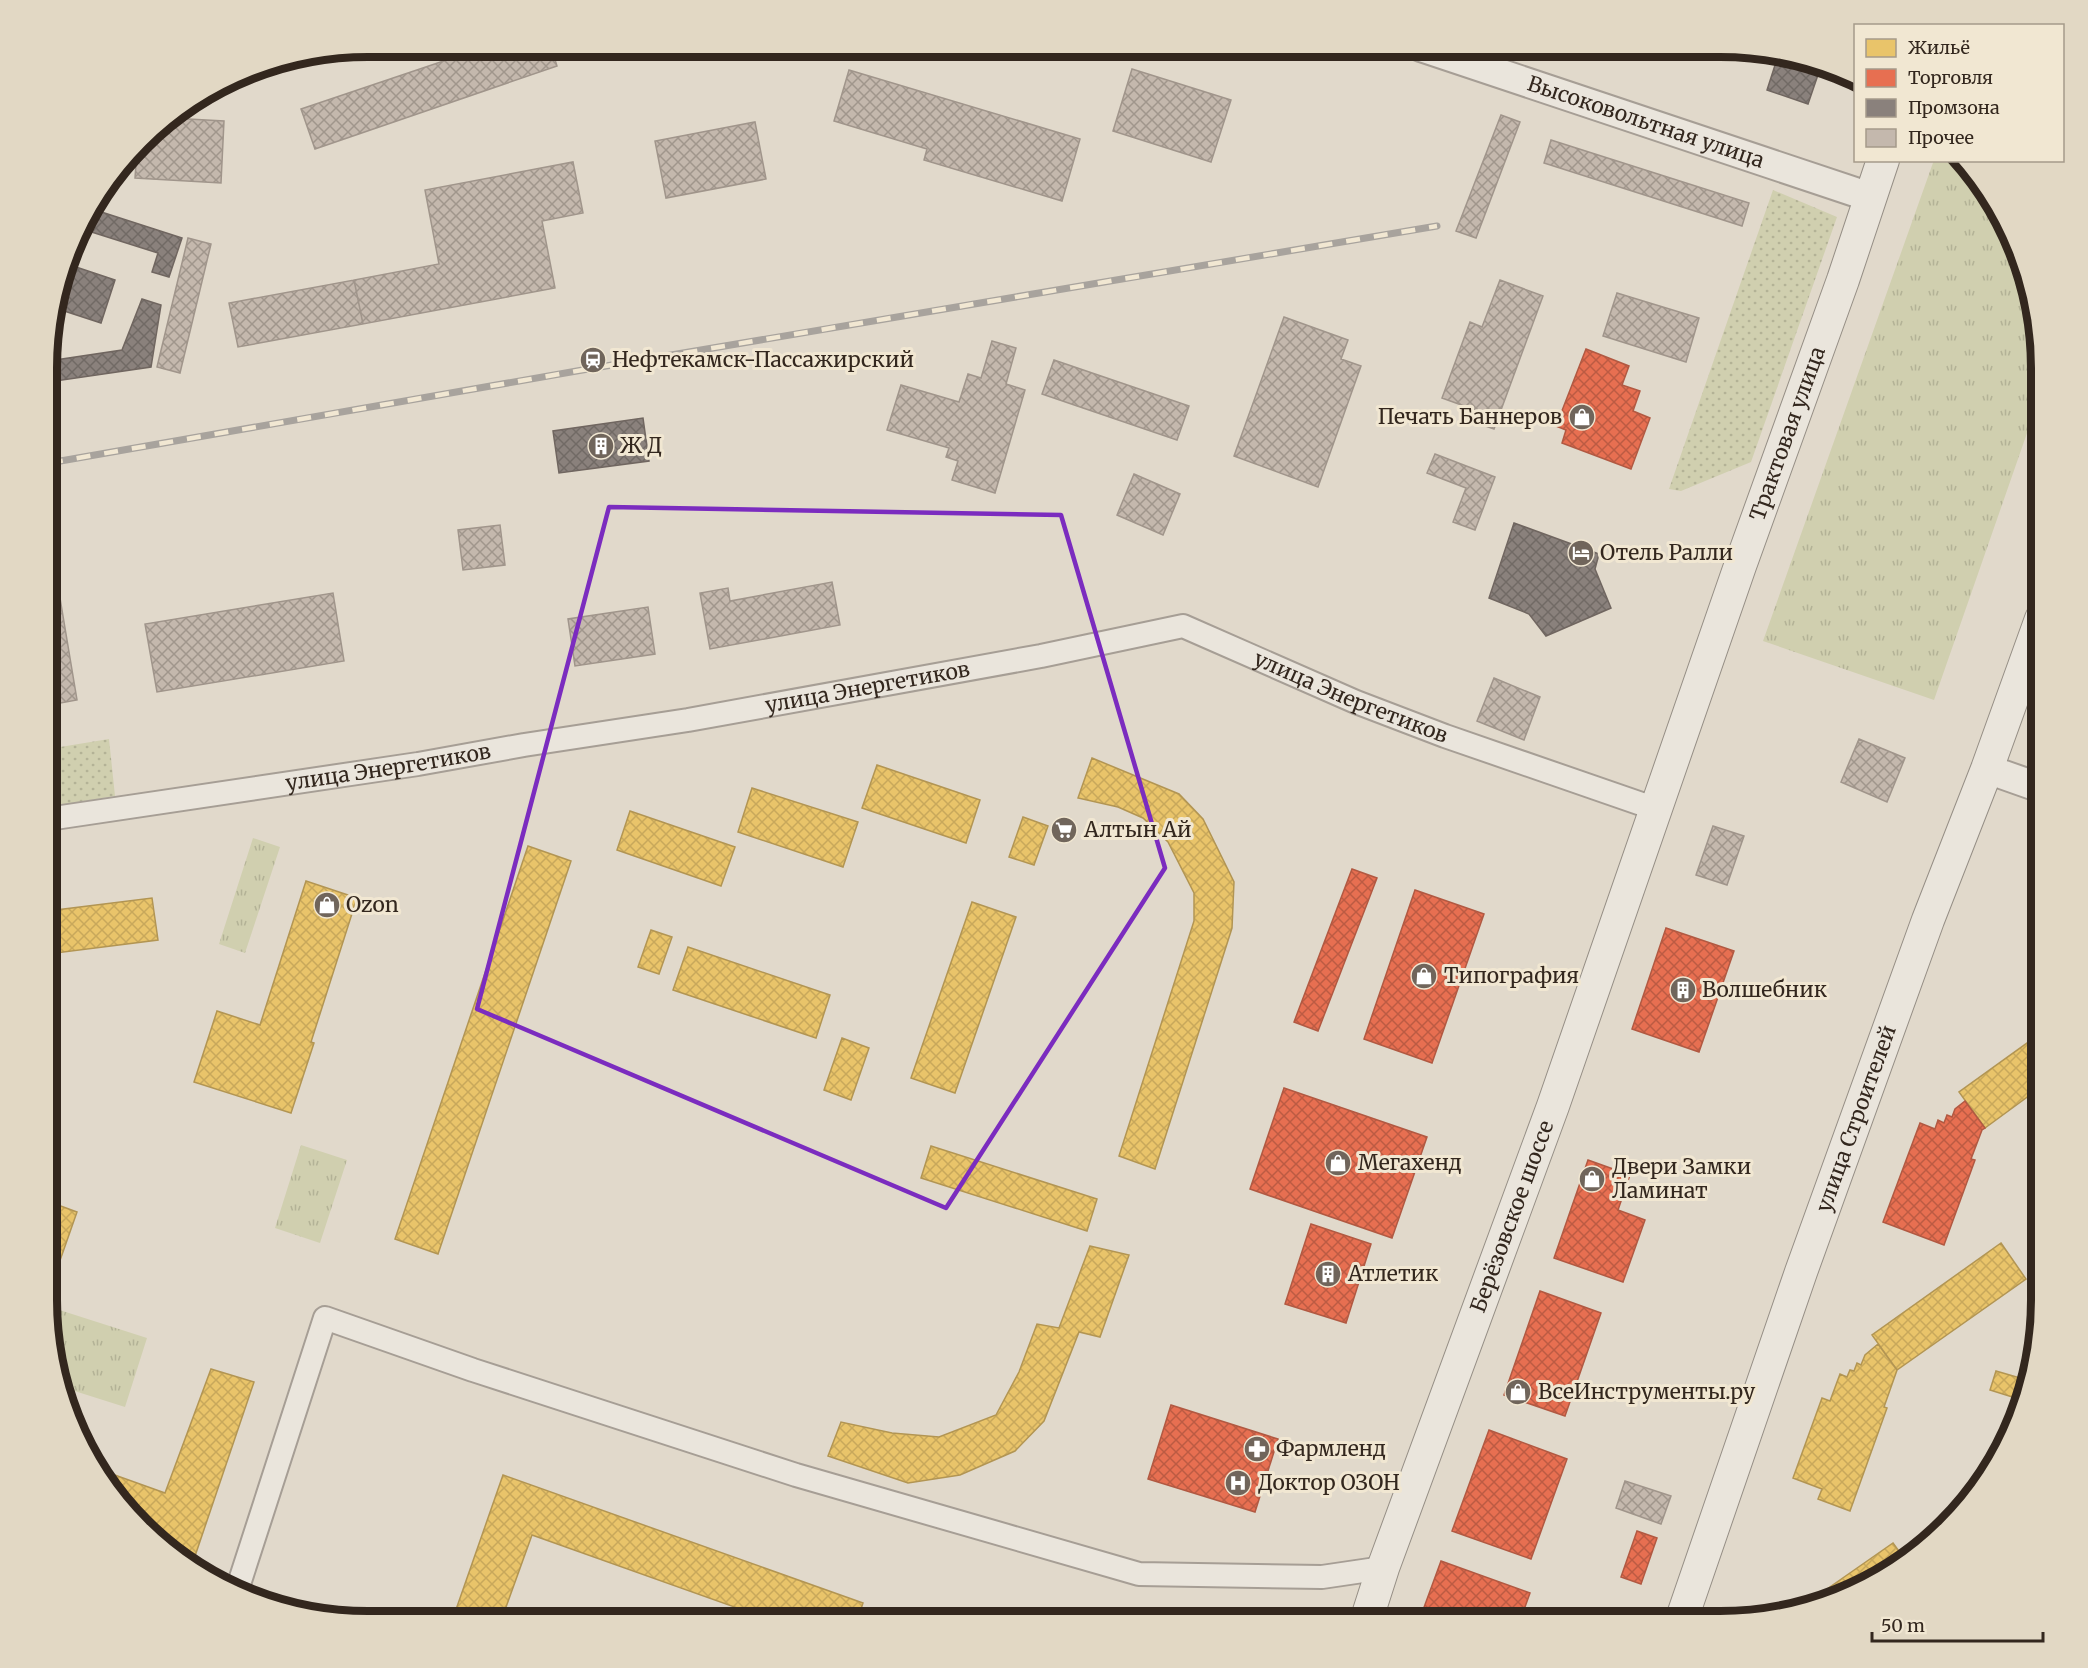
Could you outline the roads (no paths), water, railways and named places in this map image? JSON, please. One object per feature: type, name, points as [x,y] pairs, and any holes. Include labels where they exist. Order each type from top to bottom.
[{"type":"main road","name":"Трактовая улица","points":[[1656,809],[1843,280],[1882,162]]},
{"type":"main road","name":"улица Строителей","points":[[1686,1611],[1805,1261],[1928,921],[2031,647]]},
{"type":"main road","name":"Берёзовское шоссе","points":[[1369,1611],[1549,1116],[1656,809]]},
{"type":"street","name":"Высоковольтная улица","points":[[1451,57],[1870,197]]},
{"type":"street","name":"улица Энергетиков","points":[[57,818],[418,764],[688,720],[1041,656],[1183,627],[1356,702],[1445,736],[1656,809]]},
{"type":"street","points":[[1987,769],[2031,784]]},
{"type":"street","points":[[239,1583],[325,1318],[473,1370],[796,1475],[1139,1574],[1322,1577],[1383,1568]]},
{"type":"railway","points":[[57,462],[594,368],[1437,226]]},
{"type":"place","name":"Нефтекамск-Пассажирский","points":[[593,360]]},
{"type":"place","name":"Печать Баннеров","points":[[1582,417]]},
{"type":"place","name":"Ж Д","points":[[601,446]]},
{"type":"place","name":"Отель Ралли","points":[[1581,553]]},
{"type":"place","name":"Алтын Ай","points":[[1064,830]]},
{"type":"place","name":"Ozon","points":[[327,905]]},
{"type":"place","name":"Типография","points":[[1424,976]]},
{"type":"place","name":"Волшебник","points":[[1683,990]]},
{"type":"place","name":"Мегахенд","points":[[1338,1163]]},
{"type":"place","name":"Двери Замки Ламинат","points":[[1592,1179]]},
{"type":"place","name":"Атлетик","points":[[1328,1274]]},
{"type":"place","name":"ВсеИнструменты.ру","points":[[1518,1392]]},
{"type":"place","name":"Фармленд","points":[[1257,1449]]},
{"type":"place","name":"Доктор ОЗОН","points":[[1238,1483]]}]
